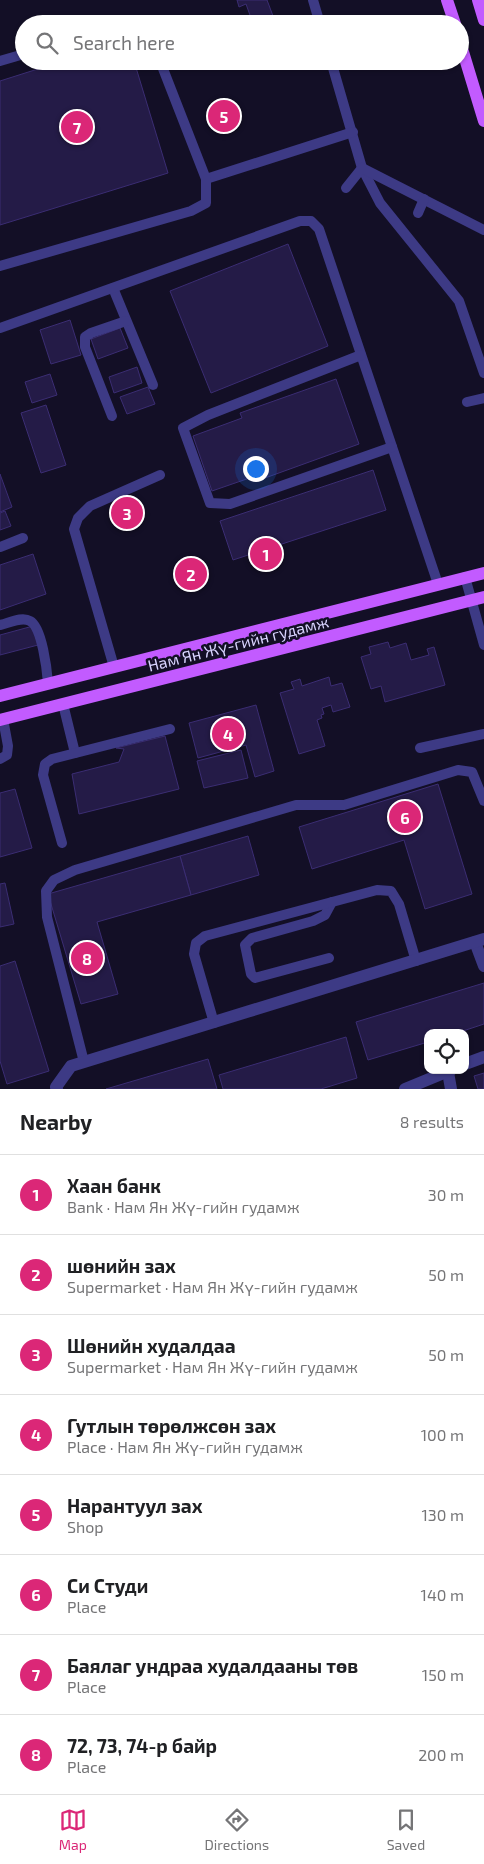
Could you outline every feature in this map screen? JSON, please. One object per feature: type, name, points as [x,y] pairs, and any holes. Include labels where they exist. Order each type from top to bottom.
[{"type":"main road","points":[[448,0],[452,15]]},
{"type":"main road","points":[[478,0],[484,20]]},
{"type":"main road","points":[[469,70],[484,121]]},
{"type":"main road","name":"Нам Ян Жү-гийн гудамж","points":[[0,696],[484,573]]},
{"type":"main road","name":"Нам Ян Жү-гийн гудамж","points":[[1,720],[478,598]]},
{"type":"street","points":[[53,1088],[72,1066],[480,941],[484,966]]},
{"type":"street","points":[[469,1063],[484,1057]]},
{"type":"street","points":[[406,1089],[442,1074]]},
{"type":"street","points":[[449,1074],[451,1089]]},
{"type":"lane","points":[[313,0],[317,15]]},
{"type":"lane","points":[[0,61],[15,57]]},
{"type":"lane","points":[[0,266],[191,211],[206,203],[206,179],[164,70]]},
{"type":"lane","points":[[334,70],[362,168],[380,204],[459,301],[482,360],[484,374]]},
{"type":"lane","points":[[206,179],[352,132]]},
{"type":"lane","points":[[346,188],[362,168]]},
{"type":"lane","points":[[362,168],[484,230]]},
{"type":"lane","points":[[418,213],[424,199]]},
{"type":"lane","points":[[0,328],[300,221],[311,221],[319,229],[438,584]]},
{"type":"lane","points":[[113,288],[153,385]]},
{"type":"lane","points":[[112,416],[85,347],[85,337],[91,333],[126,321]]},
{"type":"lane","points":[[361,355],[208,415],[184,428],[210,503],[230,504],[392,447]]},
{"type":"lane","points":[[467,402],[484,398]]},
{"type":"lane","points":[[114,667],[74,529],[78,518],[90,506],[160,475]]},
{"type":"lane","points":[[0,547],[23,538]]},
{"type":"lane","points":[[465,577],[478,598],[484,645]]},
{"type":"lane","points":[[0,625],[22,619],[30,620],[35,626],[44,656],[48,683]]},
{"type":"lane","points":[[64,704],[74,753]]},
{"type":"lane","points":[[0,759],[7,755],[8,746],[1,720]]},
{"type":"lane","points":[[62,843],[43,775],[45,764],[52,759],[170,729]]},
{"type":"lane","points":[[420,748],[484,734]]},
{"type":"lane","points":[[84,1062],[47,917],[46,891],[54,880],[75,870],[296,805],[344,805],[458,770],[472,772],[484,801]]},
{"type":"lane","points":[[214,1023],[194,954],[196,943],[205,936],[378,890],[391,891],[399,904],[416,961]]},
{"type":"lane","points":[[329,958],[255,978],[251,974],[245,945],[252,938],[324,916],[332,902]]},
{"type":"building","points":[[237,0],[267,0],[273,15],[250,15],[246,4],[239,7]]},
{"type":"building","points":[[35,70],[137,70],[168,173],[0,225],[0,81]]},
{"type":"building","points":[[288,244],[328,346],[211,393],[170,291]]},
{"type":"building","points":[[70,320],[81,355],[51,364],[40,330]]},
{"type":"building","points":[[120,328],[128,348],[98,359],[91,339]]},
{"type":"building","points":[[137,367],[142,383],[114,393],[109,377]]},
{"type":"building","points":[[50,374],[57,395],[32,403],[25,382]]},
{"type":"building","points":[[336,379],[359,444],[265,478],[264,473],[212,491],[193,436],[242,418],[240,413]]},
{"type":"building","points":[[148,387],[155,404],[127,414],[120,397]]},
{"type":"building","points":[[46,405],[66,465],[41,473],[21,413]]},
{"type":"building","points":[[373,470],[386,510],[233,560],[220,521]]},
{"type":"building","points":[[0,474],[12,507],[0,512]]},
{"type":"building","points":[[5,511],[11,526],[0,530],[0,513]]},
{"type":"building","points":[[33,554],[46,594],[0,610],[0,565]]},
{"type":"building","points":[[33,626],[38,645],[0,655],[0,635]]},
{"type":"building","points":[[388,642],[390,648],[406,643],[411,660],[429,655],[427,649],[434,647],[445,685],[385,702],[381,686],[371,689],[361,657],[371,654],[369,647]]},
{"type":"building","points":[[329,677],[331,686],[342,683],[350,707],[333,712],[331,705],[322,708],[324,714],[321,715],[322,718],[317,720],[325,746],[299,754],[280,693],[294,689],[291,682],[300,679],[302,686]]},
{"type":"building","points":[[256,705],[274,771],[255,777],[246,745],[198,758],[189,723]]},
{"type":"building","points":[[165,736],[179,789],[79,814],[72,774],[119,762],[124,749],[116,748]]},
{"type":"building","points":[[241,750],[248,778],[204,788],[197,761]]},
{"type":"building","points":[[438,784],[472,894],[425,909],[404,840],[312,869],[299,827]]},
{"type":"building","points":[[15,789],[32,848],[0,857],[0,793]]},
{"type":"building","points":[[248,836],[259,875],[191,895],[180,856]]},
{"type":"building","points":[[180,856],[191,895],[97,922],[118,994],[81,1004],[48,894]]},
{"type":"building","points":[[5,883],[14,924],[0,927],[0,884]]},
{"type":"building","points":[[15,961],[49,1071],[7,1084],[0,1061],[0,966]]},
{"type":"building","points":[[484,983],[484,1024],[469,1029],[424,1029],[424,1043],[368,1060],[356,1022]]},
{"type":"building","points":[[346,1037],[357,1078],[321,1089],[223,1089],[219,1075]]},
{"type":"building","points":[[208,1059],[217,1089],[106,1089]]},
{"type":"building","points":[[484,1073],[484,1089],[478,1089],[474,1076]]},
{"type":"place","name":"Нарантуул зах","points":[[224,116]]},
{"type":"place","name":"Баялаг ундраа худалдааны төв","points":[[77,127]]},
{"type":"place","name":"Шөнийн худалдаа","points":[[127,513]]},
{"type":"place","name":"Хаан банк","points":[[266,554]]},
{"type":"place","name":"шөнийн зах","points":[[191,574]]},
{"type":"place","name":"Гутлын төрөлжсөн зах","points":[[228,734]]},
{"type":"place","name":"Си Студи","points":[[405,817]]},
{"type":"place","name":"72, 73, 74-р байр","points":[[87,958]]}]
